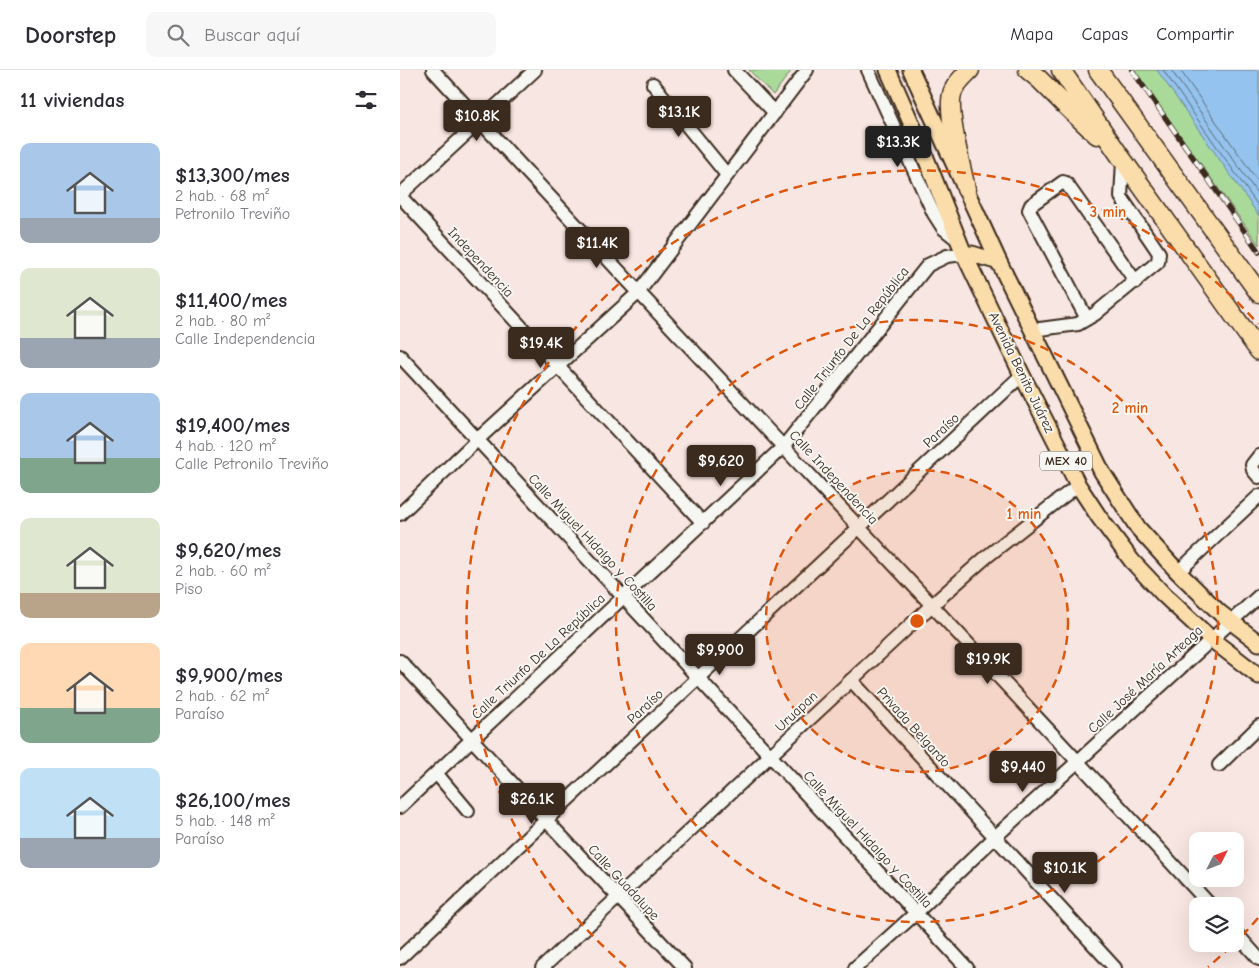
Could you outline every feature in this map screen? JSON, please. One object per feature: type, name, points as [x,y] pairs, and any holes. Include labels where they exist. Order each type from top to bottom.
[{"type":"highway","points":[[966,189],[952,122],[951,104],[952,92],[959,80],[970,70]]},
{"type":"highway","points":[[1028,70],[1121,158]]},
{"type":"highway","points":[[1061,70],[1121,158],[1259,351]]},
{"type":"highway","points":[[1098,70],[1259,293]]},
{"type":"main road","name":"Avenida Benito Juárez","points":[[888,70],[920,143],[964,254],[1022,375],[1078,485],[1099,518],[1132,561],[1164,595],[1211,639],[1259,676]]},
{"type":"main road","name":"Avenida Benito Juárez","points":[[911,70],[999,262],[1102,472],[1138,528],[1178,572],[1230,621],[1259,643]]},
{"type":"main road","points":[[964,254],[972,254],[999,262]]},
{"type":"street","name":"Calle Independencia","points":[[433,70],[638,293],[1079,761],[1203,897]]},
{"type":"street","points":[[400,196],[535,70]]},
{"type":"street","points":[[734,70],[775,113]]},
{"type":"street","points":[[400,514],[638,293],[807,70]]},
{"type":"street","points":[[868,70],[934,214],[943,228],[958,240]]},
{"type":"street","points":[[653,84],[727,175]]},
{"type":"street","points":[[1032,330],[1078,324],[1136,282],[1158,262],[1159,253],[1121,197],[1121,158]]},
{"type":"street","points":[[1087,319],[1029,210],[1031,205],[1062,182],[1066,183],[1136,282]]},
{"type":"street","name":"Independencia","points":[[400,196],[703,523]]},
{"type":"street","name":"Calle Triunfo De La República","points":[[400,807],[784,446],[928,265],[947,256],[964,254]]},
{"type":"street","name":"Calle Miguel Hidalgo y Costilla","points":[[400,356],[967,968]]},
{"type":"street","name":"Paraíso","points":[[400,958],[1022,375]]},
{"type":"street","points":[[1259,456],[1252,465],[1253,470],[1259,477]]},
{"type":"street","name":"Uruapan","points":[[542,968],[617,896],[932,605],[985,558],[1078,485]]},
{"type":"street","points":[[1178,572],[1259,496]]},
{"type":"street","name":"Calle José María Arteaga","points":[[855,968],[1259,596]]},
{"type":"street","name":"Calle Guadalupe","points":[[400,661],[685,968]]},
{"type":"street","name":"Privada Belgardo","points":[[851,680],[1115,968]]},
{"type":"street","points":[[1220,765],[1259,726]]},
{"type":"street","points":[[436,773],[468,811]]},
{"type":"street","points":[[1244,942],[1259,959]]},
{"type":"green space","points":[[749,70],[792,70],[773,95]]},
{"type":"green space","points":[[1133,70],[1259,70],[1259,245],[1242,221]]},
{"type":"water","points":[[1157,70],[1259,70],[1259,216]]},
{"type":"railway","points":[[1132,70],[1259,252]]}]
